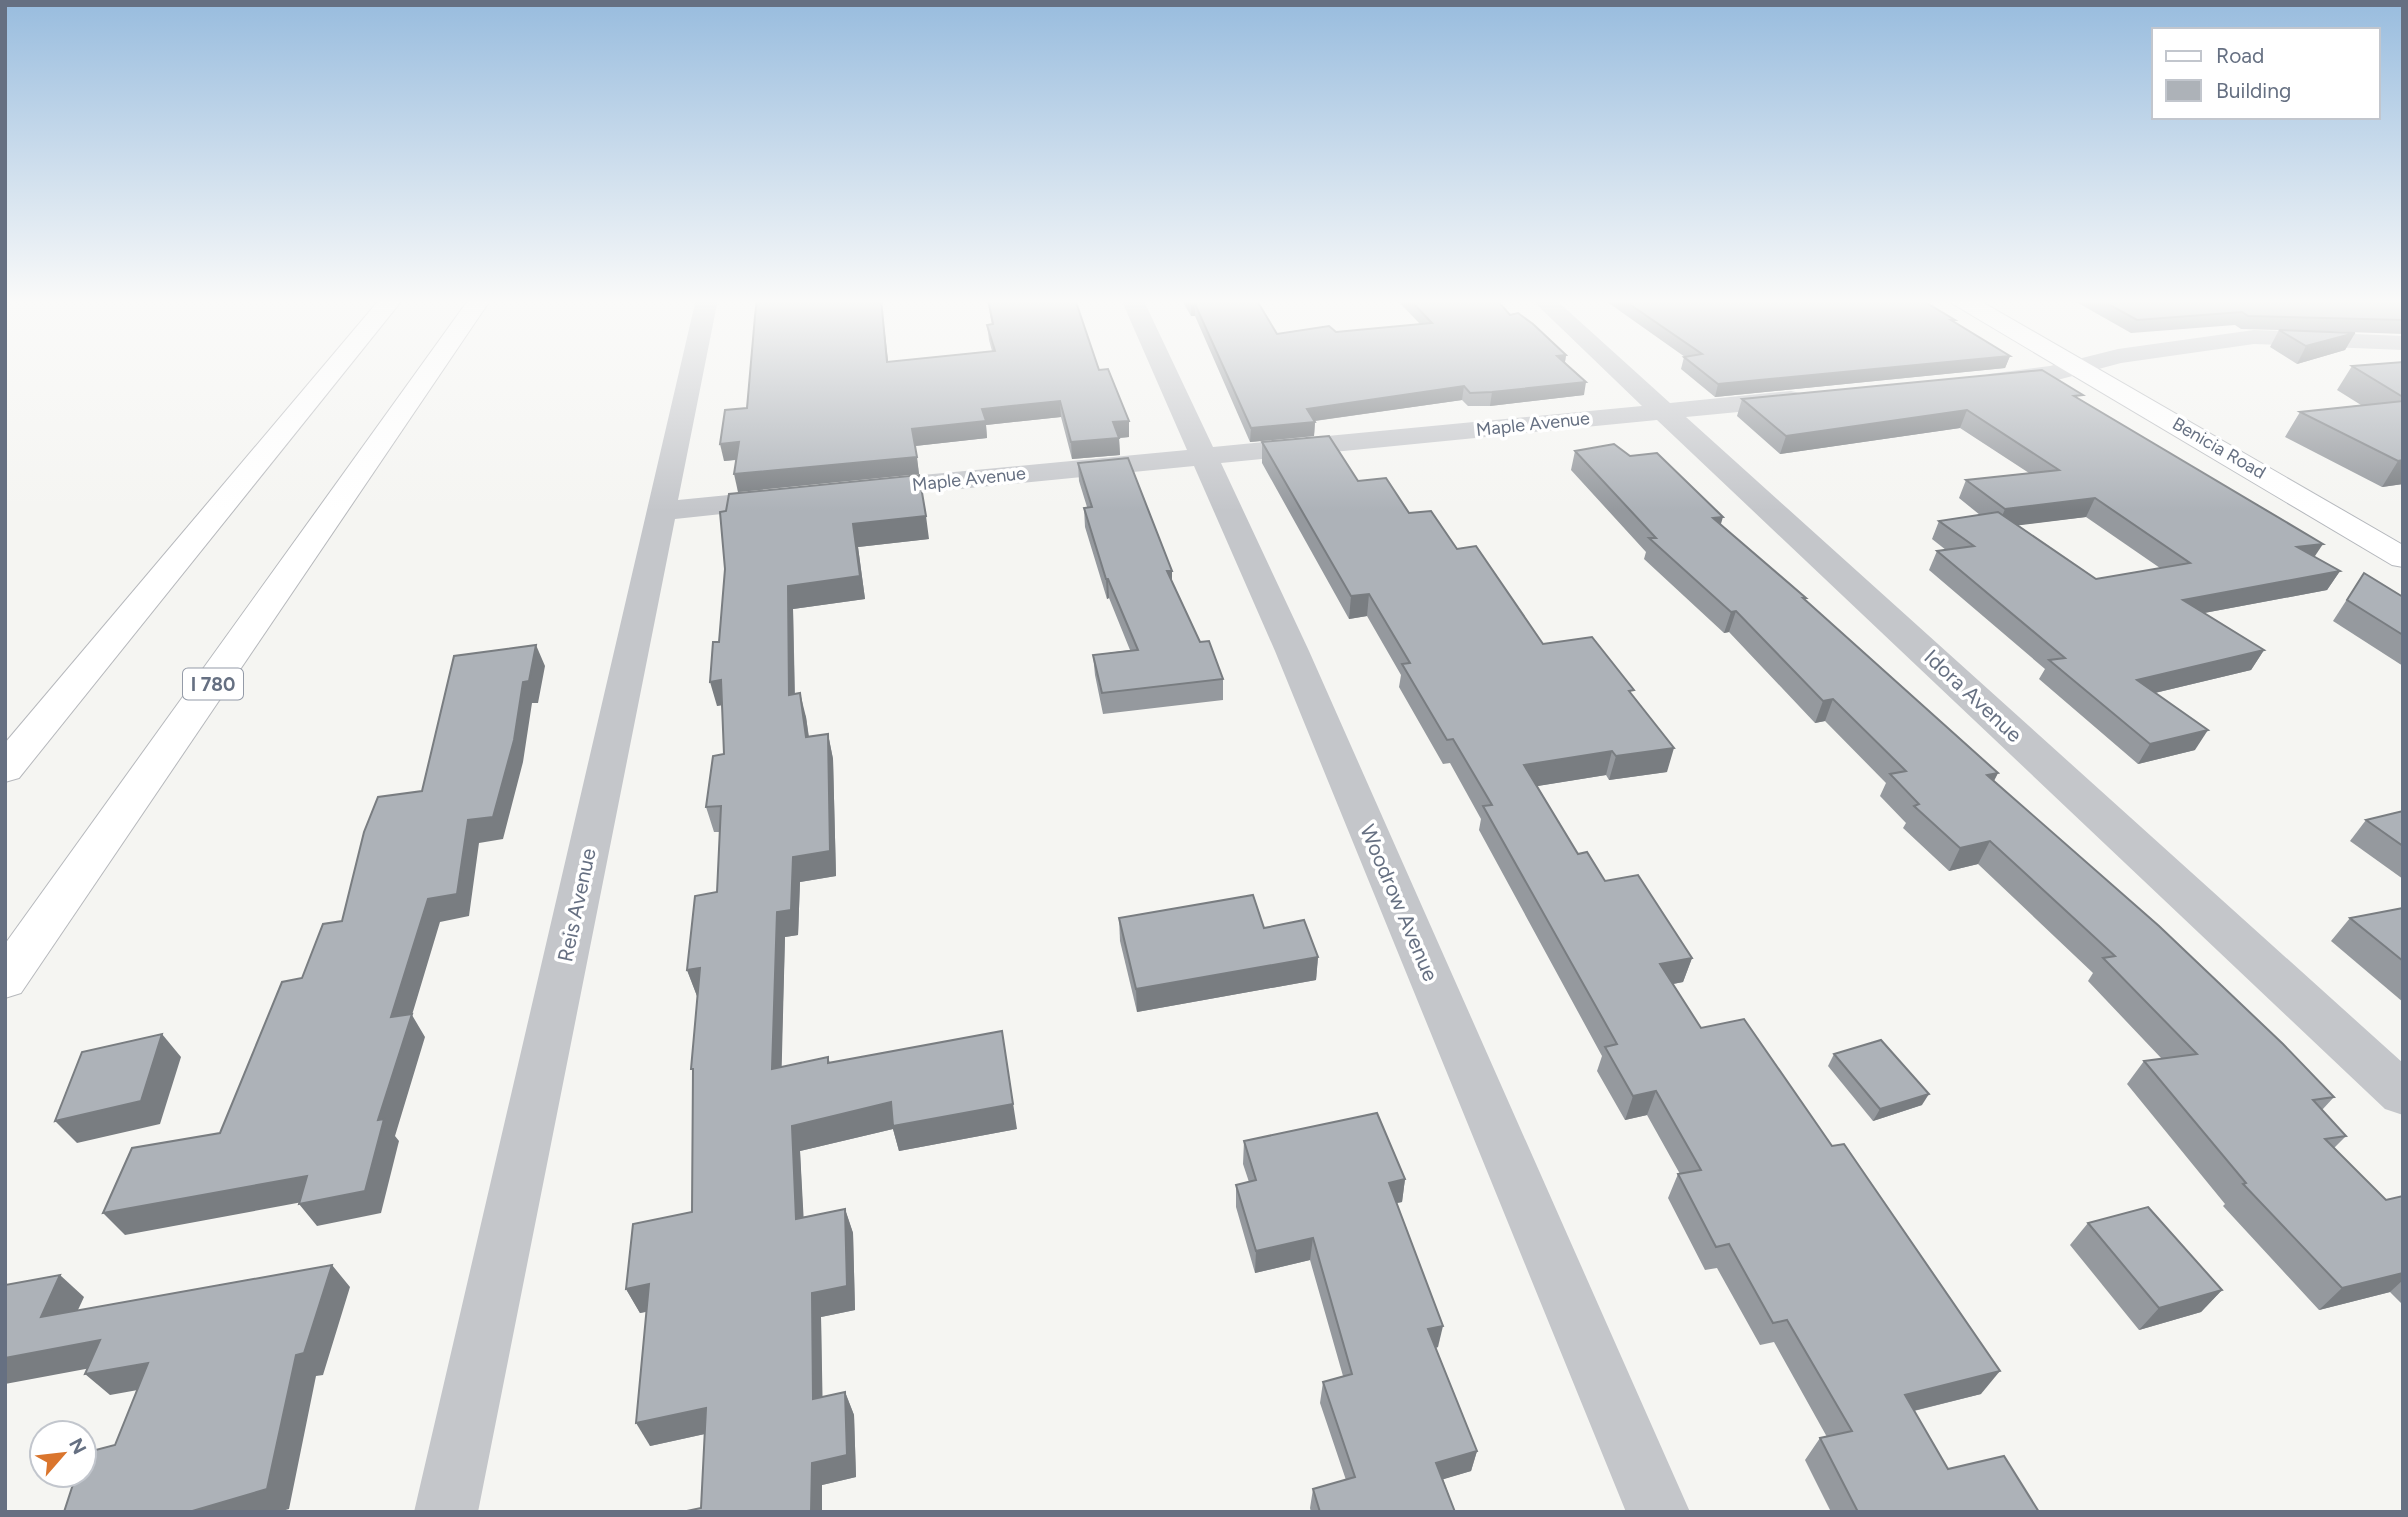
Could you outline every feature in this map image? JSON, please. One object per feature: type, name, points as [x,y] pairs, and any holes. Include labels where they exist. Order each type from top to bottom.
[{"type":"main road","points":[[5,769],[333,370]]},
{"type":"main road","name":"I 780","points":[[5,980],[432,370]]},
{"type":"main road","points":[[420,387],[436,370]]},
{"type":"main road","name":"Benicia Road","points":[[2083,370],[2403,558]]},
{"type":"street","name":"Reis Avenue","points":[[446,1512],[692,370]]},
{"type":"street","name":"Woodrow Avenue","points":[[1164,370],[1292,651],[1658,1512]]},
{"type":"street","name":"Idora Avenue","points":[[1619,370],[2403,1094]]},
{"type":"street","points":[[1975,381],[2066,370]]},
{"type":"street","name":"Maple Avenue","points":[[842,492],[1813,397]]},
{"type":"street","points":[[661,510],[800,496]]},
{"type":"building","points":[[751,370],[1108,370],[1129,421],[1113,422],[1119,438],[1071,442],[1060,401],[982,409],[986,421],[912,429],[917,457],[734,474],[739,442],[720,444],[725,410],[747,408]]},
{"type":"building","points":[[1225,370],[1572,370],[1586,382],[1470,393],[1464,386],[1307,409],[1315,422],[1251,428]]},
{"type":"building","points":[[1700,370],[1866,370],[1718,384]]},
{"type":"building","points":[[2042,370],[2083,395],[2074,396],[2323,544],[2297,547],[2340,571],[2183,600],[2264,650],[2137,680],[2208,730],[2150,744],[2049,660],[2065,658],[1937,551],[1974,546],[1939,521],[1998,512],[2096,579],[2190,563],[2095,498],[2005,509],[1966,480],[2059,470],[1967,410],[1786,436],[1742,399]]},
{"type":"building","points":[[2358,370],[2403,370],[2403,397]]},
{"type":"building","points":[[2403,401],[2403,460],[2398,461],[2300,412]]},
{"type":"building","points":[[1329,436],[1358,481],[1386,478],[1409,513],[1431,511],[1457,549],[1476,546],[1543,644],[1592,637],[1634,690],[1629,691],[1674,748],[1616,756],[1612,751],[1524,765],[1578,854],[1587,852],[1605,881],[1638,875],[1692,958],[1660,964],[1701,1028],[1744,1019],[1832,1146],[1844,1144],[2000,1371],[1905,1395],[1948,1469],[2004,1456],[2039,1512],[1858,1512],[1820,1438],[1852,1431],[1787,1320],[1773,1323],[1729,1244],[1716,1247],[1678,1174],[1701,1170],[1656,1091],[1633,1096],[1605,1047],[1617,1044],[1483,806],[1492,805],[1453,739],[1447,740],[1402,664],[1410,663],[1369,594],[1351,596],[1262,442]]},
{"type":"building","points":[[1614,444],[1630,456],[1657,453],[1723,517],[1713,518],[1806,598],[1803,598],[1998,773],[1987,775],[2159,926],[2283,1044],[2334,1097],[2313,1100],[2346,1136],[2325,1139],[2386,1200],[2403,1196],[2403,1273],[2342,1288],[2243,1184],[2246,1183],[2144,1061],[2197,1054],[2103,958],[2115,956],[1990,841],[1960,848],[1914,806],[1919,804],[1890,774],[1906,771],[1833,699],[1823,701],[1736,611],[1731,612],[1649,538],[1656,538],[1575,451]]},
{"type":"building","points":[[1128,458],[1172,571],[1167,571],[1200,642],[1209,641],[1223,679],[1102,693],[1093,655],[1138,650],[1106,579],[1084,508],[1092,507],[1078,463]]},
{"type":"building","points":[[919,475],[926,516],[853,524],[860,576],[788,586],[789,695],[800,693],[806,737],[828,734],[830,851],[793,857],[791,910],[777,912],[772,1069],[828,1057],[828,1063],[1002,1031],[1013,1104],[893,1126],[891,1102],[792,1126],[796,1219],[845,1209],[847,1286],[812,1293],[813,1399],[845,1392],[847,1455],[812,1463],[811,1512],[682,1512],[701,1508],[706,1408],[636,1423],[649,1284],[626,1289],[633,1224],[692,1212],[691,1069],[700,968],[687,970],[695,896],[717,892],[721,806],[706,807],[713,756],[724,754],[721,680],[710,682],[713,642],[719,642],[725,569],[720,512],[726,511],[729,494]]},
{"type":"building","points":[[2364,573],[2403,597],[2403,635],[2347,600]]},
{"type":"building","points":[[536,645],[529,681],[523,682],[514,740],[493,817],[468,820],[457,894],[428,899],[391,1017],[412,1014],[378,1120],[384,1119],[365,1191],[299,1204],[307,1176],[103,1213],[132,1148],[220,1133],[282,982],[302,978],[323,924],[342,921],[364,832],[378,797],[422,791],[454,656]]},
{"type":"building","points":[[2403,811],[2403,846],[2366,820]]},
{"type":"building","points":[[1253,895],[1264,928],[1304,920],[1318,957],[1136,989],[1119,918]]},
{"type":"building","points":[[2403,908],[2403,961],[2350,918]]},
{"type":"building","points":[[162,1034],[141,1101],[55,1121],[82,1052]]},
{"type":"building","points":[[1881,1040],[1929,1094],[1880,1109],[1834,1054]]},
{"type":"building","points":[[1377,1113],[1405,1179],[1389,1183],[1443,1326],[1428,1329],[1477,1451],[1436,1463],[1455,1512],[1320,1512],[1313,1489],[1355,1477],[1323,1382],[1352,1374],[1313,1238],[1256,1251],[1236,1185],[1256,1180],[1244,1141]]},
{"type":"building","points":[[2148,1207],[2222,1290],[2159,1308],[2088,1223]]},
{"type":"building","points":[[332,1265],[304,1353],[296,1355],[267,1489],[189,1512],[64,1512],[71,1489],[98,1489],[98,1449],[115,1445],[148,1363],[85,1374],[100,1340],[5,1358],[5,1285],[60,1275],[41,1317]]}]
